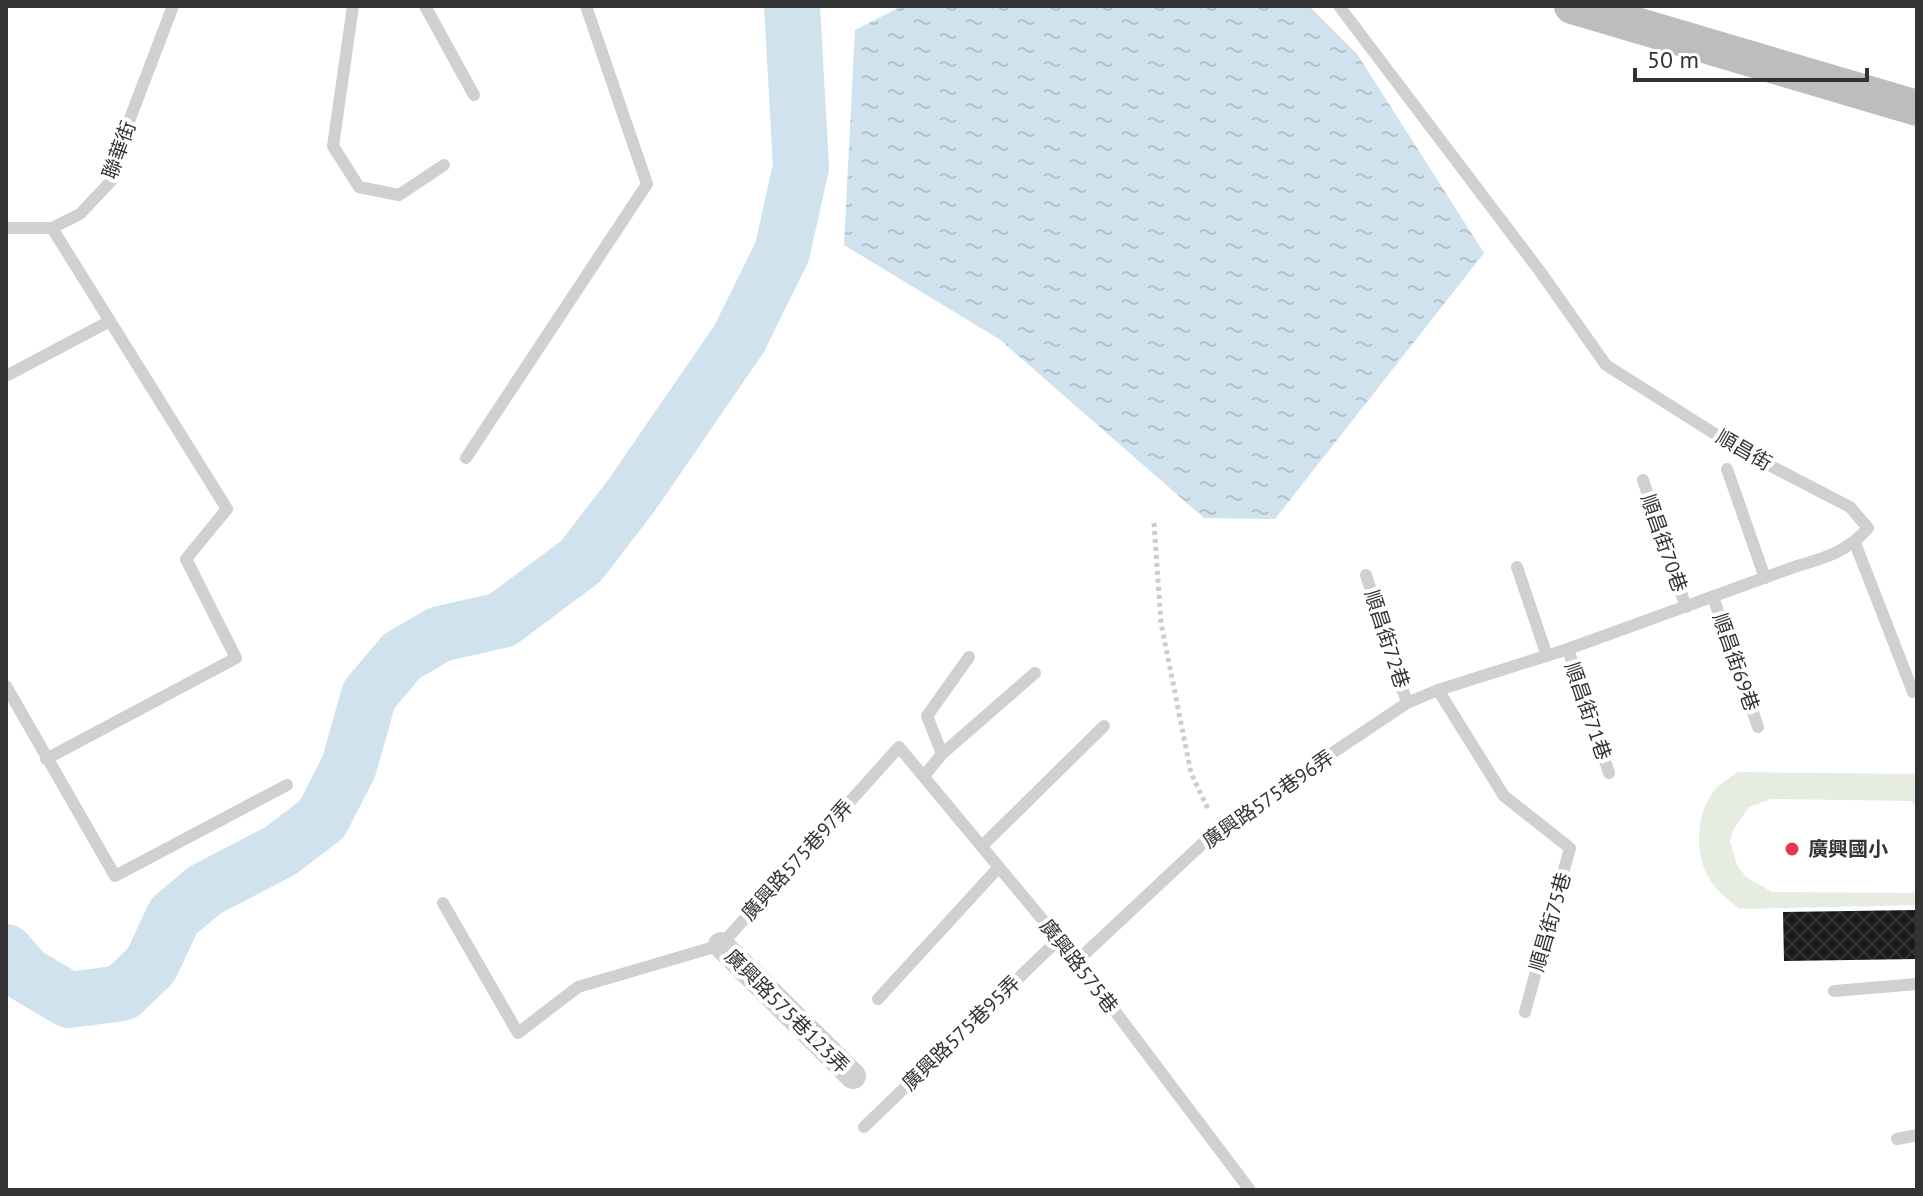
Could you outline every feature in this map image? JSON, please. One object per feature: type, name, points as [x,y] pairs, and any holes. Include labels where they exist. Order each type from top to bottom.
[{"type":"street","points":[[1572,6],[1917,108]]},
{"type":"street","name":"廣興路575巷123弄","points":[[721,945],[853,1076]]},
{"type":"lane","name":"聯華街","points":[[52,228],[80,214],[112,180],[126,129],[173,6]]},
{"type":"lane","points":[[353,6],[333,146],[359,187],[399,195],[444,165]]},
{"type":"lane","points":[[425,6],[474,95]]},
{"type":"lane","points":[[466,458],[647,184],[586,6]]},
{"type":"lane","name":"順昌街","points":[[1339,6],[1529,257],[1606,365],[1742,451],[1850,507],[1868,528],[1855,543]]},
{"type":"lane","points":[[6,228],[52,228],[227,509],[186,559],[236,658],[46,759]]},
{"type":"lane","points":[[6,376],[110,321]]},
{"type":"lane","points":[[1727,469],[1765,578]]},
{"type":"lane","name":"順昌街70巷","points":[[1643,480],[1686,607]]},
{"type":"lane","points":[[1438,690],[1568,649],[1830,557],[1855,543],[1913,692]]},
{"type":"lane","points":[[1517,567],[1547,656]]},
{"type":"lane","name":"順昌街72巷","points":[[1366,575],[1407,703]]},
{"type":"lane","name":"順昌街69巷","points":[[1713,597],[1758,727]]},
{"type":"lane","name":"順昌街71巷","points":[[1568,649],[1609,773]]},
{"type":"lane","points":[[942,754],[927,716],[969,657]]},
{"type":"lane","points":[[924,776],[942,754],[1035,673]]},
{"type":"lane","points":[[6,686],[115,876],[287,785]]},
{"type":"lane","name":"廣興路575巷96弄","points":[[1077,961],[1217,830],[1407,703],[1438,690]]},
{"type":"lane","name":"順昌街75巷","points":[[1438,690],[1504,796],[1570,848],[1525,1012]]},
{"type":"lane","points":[[982,846],[1104,726]]},
{"type":"lane","name":"廣興路575巷","points":[[899,747],[1077,961],[1250,1190]]},
{"type":"lane","name":"廣興路575巷97弄","points":[[721,945],[899,747]]},
{"type":"lane","points":[[878,999],[999,867]]},
{"type":"lane","points":[[443,903],[518,1033],[578,987],[721,945]]},
{"type":"lane","name":"廣興路575巷95弄","points":[[864,1127],[1059,939]]},
{"type":"lane","points":[[1834,991],[1917,984]]},
{"type":"lane","points":[[1897,1139],[1917,1135]]},
{"type":"path","points":[[1154,523],[1161,623],[1191,773],[1217,830]]},
{"type":"shaded area","points":[[1738,772],[1917,774],[1917,808],[1911,801],[1771,799],[1749,807],[1733,830],[1730,841],[1737,865],[1746,877],[1772,892],[1913,893],[1917,890],[1917,905],[1740,909],[1712,883],[1699,848],[1704,808],[1717,787]]},
{"type":"water","points":[[902,6],[1309,6],[1357,54],[1484,253],[1275,519],[1204,518],[999,339],[844,245],[855,30]]},
{"type":"building","points":[[1917,910],[1917,959],[1784,961],[1783,912]]},
{"type":"waterway","points":[[6,952],[25,974],[69,1000],[122,993],[151,965],[174,916],[205,890],[280,851],[322,819],[349,766],[369,695],[402,656],[440,634],[502,620],[581,561],[631,496],[739,339],[782,252],[801,167],[792,6]]},
{"type":"place","name":"廣興國小","points":[[1792,849]]}]
